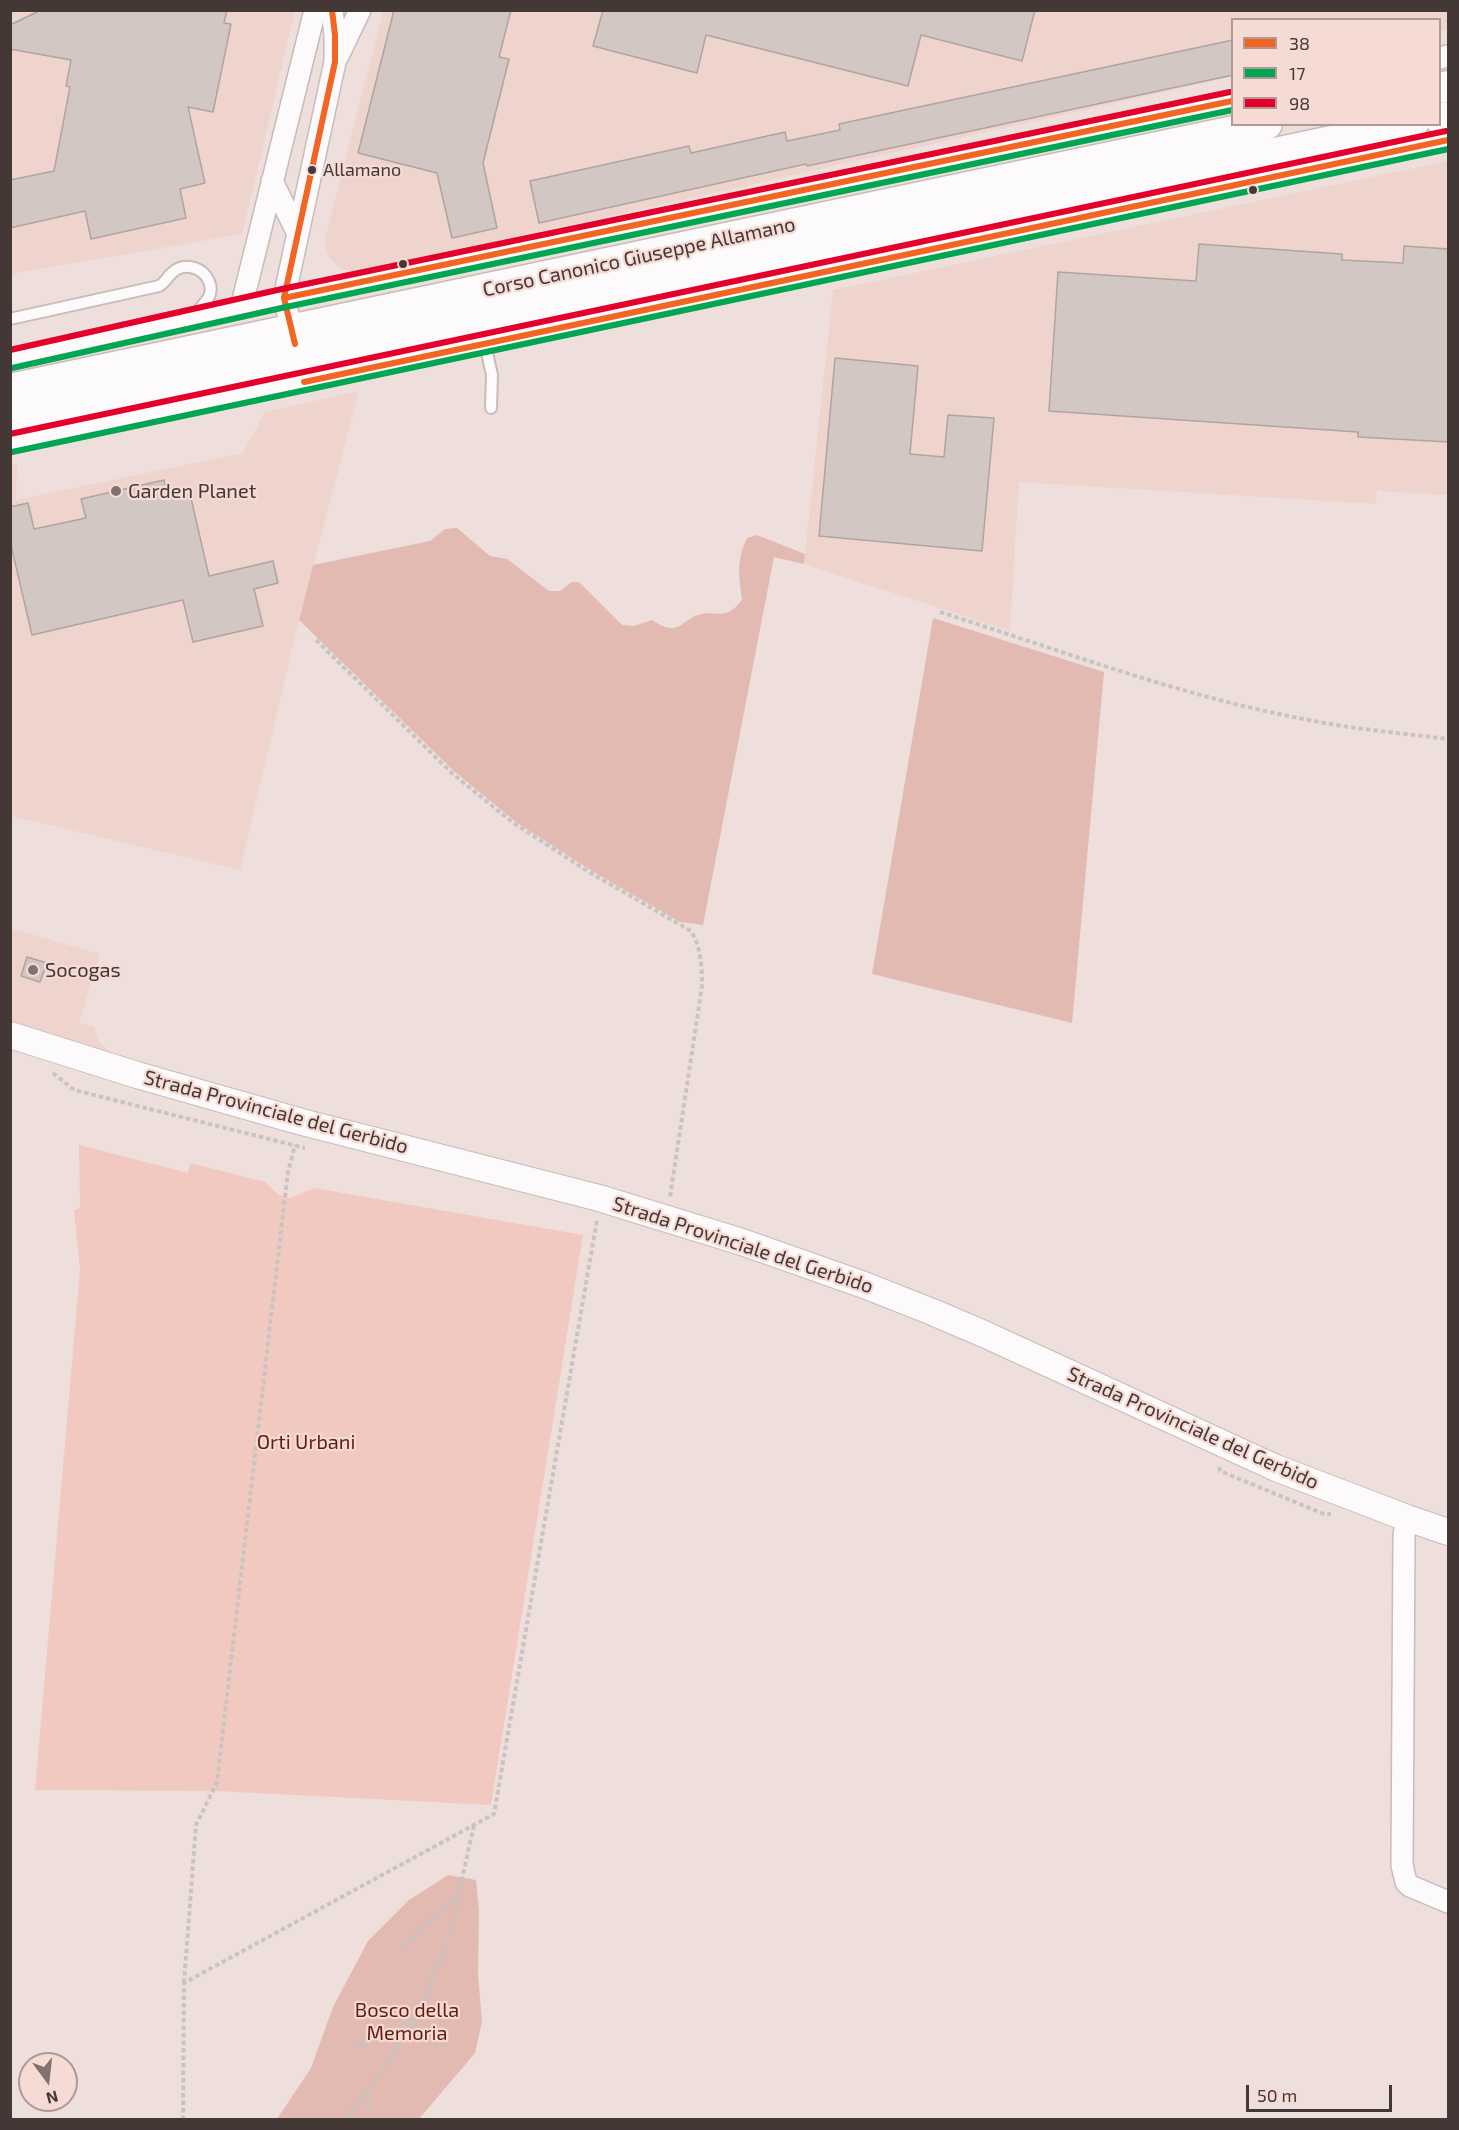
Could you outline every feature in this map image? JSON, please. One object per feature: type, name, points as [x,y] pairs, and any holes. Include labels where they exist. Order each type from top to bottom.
[{"type":"main road","name":"Corso Canonico Giuseppe Allamano","points":[[10,388],[1258,126]]},
{"type":"main road","name":"Corso Canonico Giuseppe Allamano","points":[[10,419],[302,370],[1404,126]]},
{"type":"street","points":[[335,62],[360,10]]},
{"type":"street","points":[[302,370],[284,298],[335,62],[335,35],[318,12]]},
{"type":"street","points":[[241,308],[272,181],[318,12]]},
{"type":"street","name":"Corso Canonico Giuseppe Allamano","points":[[10,359],[284,298],[1231,101]]},
{"type":"street","name":"Corso Canonico Giuseppe Allamano","points":[[10,443],[302,370],[485,344],[1449,140]]},
{"type":"street","points":[[272,181],[298,234]]},
{"type":"street","name":"Strada Provinciale del Gerbido","points":[[10,1035],[148,1078],[302,1122],[508,1173],[742,1242],[930,1311],[1276,1468],[1449,1532]]},
{"type":"street","points":[[1407,1518],[1404,1536],[1402,1865],[1406,1882],[1410,1886],[1449,1902]]},
{"type":"lane","points":[[10,319],[159,286],[164,284],[172,272],[190,266],[205,276],[211,291],[209,298],[196,310],[196,318]]},
{"type":"lane","points":[[485,344],[492,375],[491,408]]},
{"type":"path","points":[[940,612],[1156,681],[1265,711],[1305,720],[1449,739]]},
{"type":"path","points":[[316,640],[453,774],[512,822],[589,872],[691,931],[697,941],[702,968],[702,986],[672,1193],[663,1218]]},
{"type":"path","points":[[52,1072],[74,1090],[306,1148]]},
{"type":"path","points":[[183,2120],[184,1983],[195,1825],[217,1782],[286,1188],[295,1145]]},
{"type":"path","points":[[184,1983],[494,1814],[598,1213]]},
{"type":"path","points":[[1218,1464],[1220,1471],[1324,1514],[1339,1514]]},
{"type":"path","points":[[344,2120],[368,2091],[414,2024],[450,1933],[474,1825]]},
{"type":"path","points":[[400,1948],[458,1896]]},
{"type":"path","points":[[427,1990],[429,2015],[440,2049]]},
{"type":"path","points":[[355,2047],[382,2037],[417,2016]]},
{"type":"path","points":[[368,2091],[368,2120]]},
{"type":"shaded area","points":[[11,11],[295,11],[242,234],[11,274]]},
{"type":"shaded area","points":[[383,11],[1448,11],[1448,29],[1441,31],[1441,18],[1231,18],[1231,77],[355,273],[340,268],[328,256],[324,243]]},
{"type":"shaded area","points":[[1448,161],[1448,495],[1377,491],[1376,504],[1019,482],[1010,631],[804,564],[833,290]]},
{"type":"shaded area","points":[[359,391],[299,620],[240,870],[11,816],[11,466],[17,464],[16,500],[243,453],[265,412]]},
{"type":"shaded area","points":[[10,928],[100,954],[79,1023],[94,1027],[99,1042],[121,1060],[11,1026]]},
{"type":"green space","points":[[457,528],[490,556],[507,559],[549,591],[560,591],[572,582],[579,582],[622,625],[634,626],[652,620],[659,625],[674,628],[695,616],[725,613],[736,607],[742,600],[740,561],[747,538],[757,535],[805,554],[804,564],[774,557],[703,925],[680,922],[592,871],[516,822],[454,771],[299,620],[313,565],[430,541],[445,529]]},
{"type":"green space","points":[[933,618],[1104,672],[1072,1023],[872,974]]},
{"type":"green space","name":"Orti Urbani","points":[[79,1145],[188,1173],[190,1163],[265,1182],[279,1195],[290,1198],[314,1188],[583,1235],[491,1805],[216,1791],[35,1790],[80,1270],[74,1210],[80,1208]]},
{"type":"green space","name":"Bosco della Memoria","points":[[448,1875],[476,1880],[479,1910],[478,1975],[482,2022],[475,2053],[419,2119],[277,2119],[311,2068],[333,2007],[368,1941],[409,1900]]},
{"type":"building","points":[[41,10],[227,10],[224,23],[231,24],[213,112],[188,107],[205,183],[180,189],[186,218],[91,239],[85,211],[10,228],[10,180],[54,171],[70,87],[66,86],[71,60],[10,49],[10,25]]},
{"type":"building","points":[[394,10],[511,10],[499,57],[509,59],[483,163],[497,228],[452,238],[437,173],[358,153]]},
{"type":"building","points":[[603,10],[1035,10],[1022,61],[921,35],[908,86],[706,35],[697,73],[593,46]]},
{"type":"building","points":[[1231,40],[1231,75],[807,166],[806,164],[539,223],[530,181],[689,146],[691,153],[785,132],[787,141],[840,130],[839,124]]},
{"type":"building","points":[[1199,244],[1342,254],[1342,260],[1403,263],[1404,246],[1449,249],[1449,442],[1358,437],[1358,432],[1049,411],[1058,272],[1196,281]]},
{"type":"building","points":[[835,358],[918,366],[910,454],[944,457],[948,415],[994,418],[982,551],[819,536]]},
{"type":"building","points":[[164,480],[168,499],[190,494],[209,576],[273,561],[278,583],[254,589],[263,626],[193,642],[183,600],[32,635],[10,541],[10,507],[28,503],[34,529],[86,518],[81,499]]},
{"type":"building","points":[[27,957],[47,963],[40,982],[21,976]]},
{"type":"transit line","name":"38","points":[[295,344],[284,298],[335,62],[332,10]]},
{"type":"transit line","name":"98","points":[[10,350],[282,289],[1230,92]]},
{"type":"transit line","name":"38","points":[[284,298],[1231,101]]},
{"type":"transit line","name":"17","points":[[12,368],[286,307],[1231,110]]},
{"type":"transit line","name":"98","points":[[10,434],[1446,131]]},
{"type":"transit line","name":"38","points":[[304,382],[1448,140]]},
{"type":"transit line","name":"17","points":[[12,452],[1448,149]]},
{"type":"place","name":"Allamano","points":[[312,170]]},
{"type":"place","name":"Garden Planet","points":[[116,491]]},
{"type":"place","name":"Socogas","points":[[33,970]]}]
